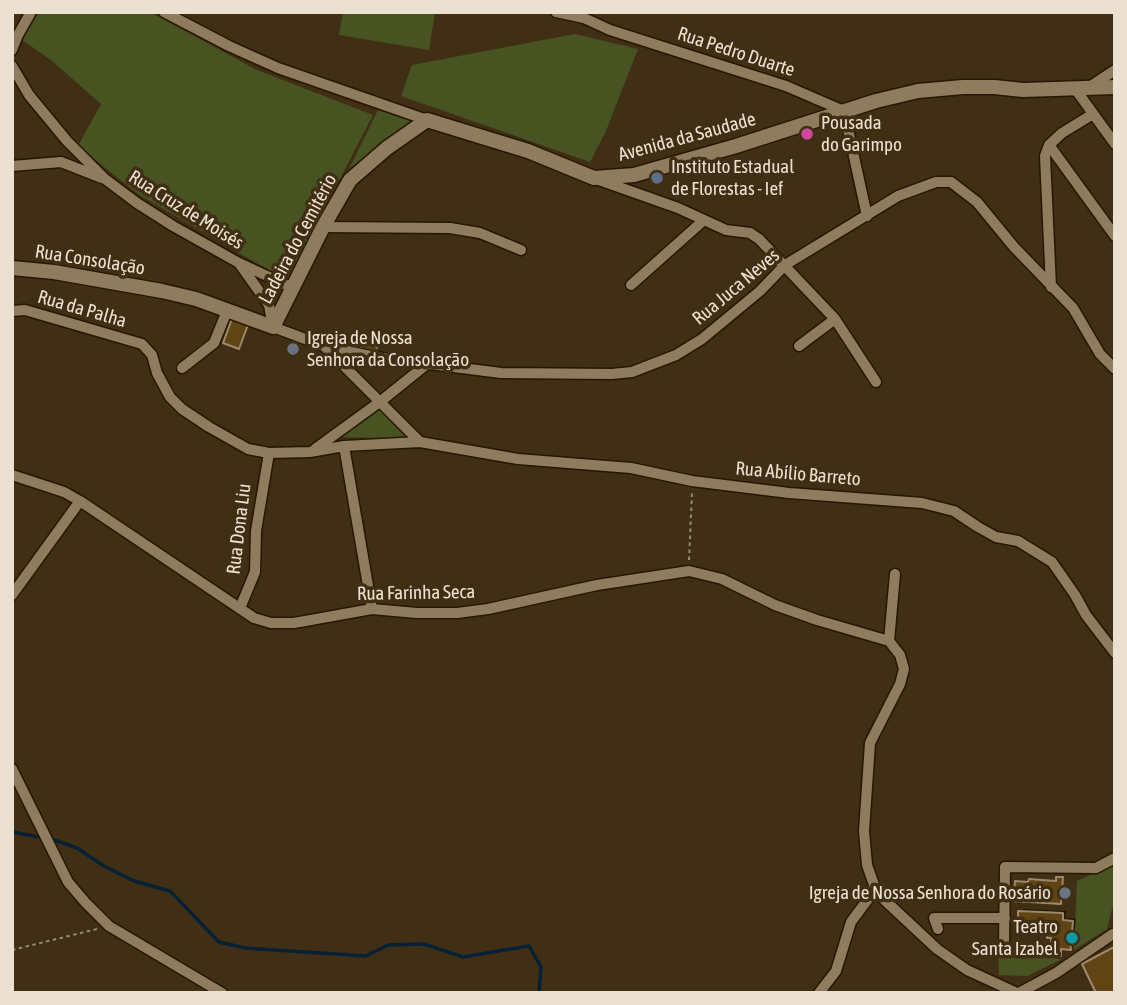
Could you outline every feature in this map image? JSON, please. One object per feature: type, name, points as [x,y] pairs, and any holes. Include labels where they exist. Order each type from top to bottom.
[{"type":"street","points":[[13,66],[12,53],[18,35],[31,12]]},
{"type":"street","name":"Avenida da Saudade","points":[[164,12],[278,68],[427,120],[528,151],[594,178],[634,175],[918,91],[963,87],[1023,90],[1115,88]]},
{"type":"street","name":"Rua Pedro Duarte","points":[[556,12],[581,15],[610,30],[786,86],[844,111]]},
{"type":"street","name":"Rua Cruz de Moisés","points":[[13,66],[29,95],[67,141],[105,178],[173,226],[239,263],[269,305],[273,327]]},
{"type":"street","points":[[1115,70],[1082,89],[1093,114],[1115,144]]},
{"type":"street","points":[[844,111],[867,216]]},
{"type":"street","points":[[1051,287],[1045,156],[1049,145],[1062,133],[1093,114]]},
{"type":"street","name":"Ladeira do Cemitério","points":[[273,327],[323,227],[350,180],[387,148],[427,120]]},
{"type":"street","points":[[1049,145],[1115,236]]},
{"type":"street","points":[[12,166],[61,162],[105,178]]},
{"type":"street","points":[[594,178],[652,197],[726,230],[750,233],[760,239],[835,319],[876,382]]},
{"type":"street","name":"Rua Juca Neves","points":[[273,327],[350,353],[501,373],[612,374],[640,369],[676,355],[702,339],[750,300],[785,265],[920,186],[951,182],[978,202],[1014,247],[1073,308],[1100,354],[1115,369]]},
{"type":"street","points":[[631,285],[704,220]]},
{"type":"street","points":[[323,227],[450,228],[480,233],[521,250]]},
{"type":"street","points":[[239,263],[293,288]]},
{"type":"street","name":"Rua Consolação","points":[[12,268],[54,272],[162,291],[196,299],[273,327]]},
{"type":"street","name":"Rua da Palha","points":[[12,310],[25,310],[142,344],[152,355],[157,373],[170,397],[209,427],[248,449],[269,453],[310,452],[344,446],[419,442]]},
{"type":"street","points":[[182,368],[214,343],[227,311]]},
{"type":"street","points":[[799,346],[835,319]]},
{"type":"street","points":[[324,346],[419,442]]},
{"type":"street","points":[[310,452],[427,364]]},
{"type":"street","name":"Rua Abílio Barreto","points":[[419,442],[518,459],[631,468],[692,481],[789,493],[922,503],[954,511],[996,537],[1018,541],[1052,562],[1086,615],[1115,653]]},
{"type":"street","points":[[344,446],[372,608]]},
{"type":"street","name":"Rua Dona Liu","points":[[240,608],[255,572],[256,531],[269,453]]},
{"type":"street","name":"Rua Farinha Seca","points":[[12,475],[64,492],[80,501],[254,618],[271,622],[294,623],[372,608],[417,613],[457,613],[488,609],[597,585],[689,571],[722,579],[806,617],[889,641]]},
{"type":"street","points":[[12,595],[80,501]]},
{"type":"street","points":[[895,574],[889,641],[900,655],[904,669],[900,684],[870,743],[864,849],[877,893],[937,949],[968,970],[1018,993],[1056,972],[1114,932]]},
{"type":"street","points":[[12,769],[68,882],[109,926],[222,993]]},
{"type":"street","points":[[1004,946],[1005,867],[1096,868],[1115,858]]},
{"type":"street","points":[[819,993],[836,971],[851,922],[867,899],[877,893]]},
{"type":"street","points":[[936,924],[1005,918]]},
{"type":"path","points":[[689,571],[692,481]]},
{"type":"path","points":[[12,950],[109,926]]},
{"type":"green space","points":[[39,12],[150,12],[257,70],[373,115],[287,281],[138,194],[78,146],[101,104],[51,60],[22,40]]},
{"type":"green space","points":[[343,12],[435,12],[429,50],[339,35]]},
{"type":"green space","points":[[575,34],[638,49],[606,131],[590,162],[401,96],[412,65]]},
{"type":"green space","points":[[378,110],[413,121],[349,169]]},
{"type":"green space","points":[[381,407],[411,439],[342,437]]},
{"type":"green space","points":[[1115,864],[1115,897],[1107,929],[1074,950],[1077,881]]},
{"type":"green space","points":[[998,950],[1003,954],[1062,959],[1027,976],[999,975]]},
{"type":"building","points":[[233,316],[249,322],[239,349],[223,343]]},
{"type":"building","points":[[363,335],[378,337],[376,353],[360,351]]},
{"type":"building","points":[[1056,877],[1063,877],[1061,904],[1013,901],[1015,881],[1056,881]]},
{"type":"building","points":[[1018,911],[1063,913],[1063,920],[1073,921],[1072,933],[1069,933],[1071,950],[1061,949],[1061,956],[1051,955],[1051,938],[1047,938],[1047,929],[1018,928]]},
{"type":"building","points":[[1114,947],[1115,993],[1096,993],[1082,964]]},
{"type":"waterway","points":[[12,832],[44,838]]},
{"type":"waterway","points":[[51,839],[77,848],[134,881],[170,891],[219,942],[245,948],[366,956],[388,945],[424,944],[463,957],[529,946],[541,967],[539,993]]},
{"type":"place","name":"Pousada do Garimpo","points":[[807,134]]},
{"type":"place","name":"Instituto Estadual de Florestas - Ief","points":[[657,178]]},
{"type":"place","name":"Igreja de Nossa Senhora da Consolação","points":[[293,349]]},
{"type":"place","name":"Igreja de Nossa Senhora do Rosário","points":[[1065,893]]},
{"type":"place","name":"Teatro Santa Izabel","points":[[1072,938]]}]
